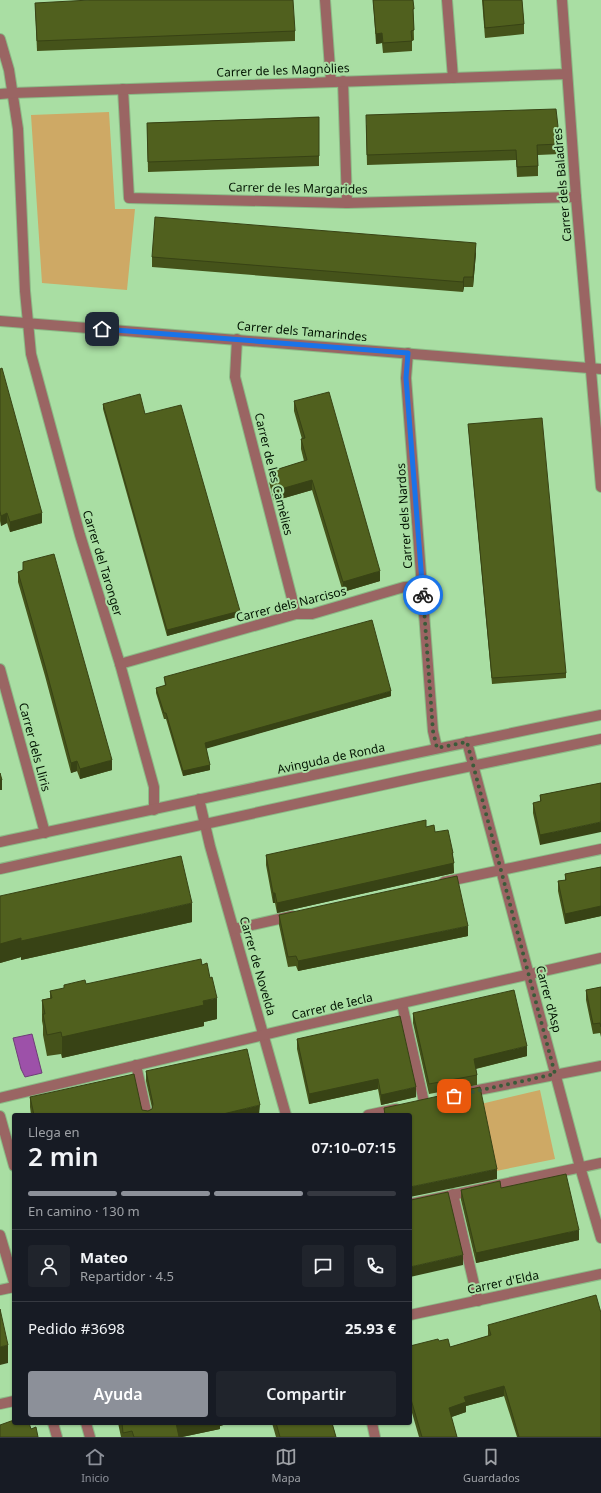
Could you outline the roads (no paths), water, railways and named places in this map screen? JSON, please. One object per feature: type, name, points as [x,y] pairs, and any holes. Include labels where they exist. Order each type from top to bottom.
[{"type":"street","points":[[325,0],[331,82]]},
{"type":"street","points":[[447,0],[453,78]]},
{"type":"street","name":"Carrer dels Baladres","points":[[562,0],[576,197],[601,487]]},
{"type":"street","name":"Carrer del Taronger","points":[[0,39],[9,70],[18,129],[24,278],[31,354],[80,535],[120,664],[154,787],[154,810]]},
{"type":"street","name":"Carrer de les Magnòlies","points":[[0,94],[12,92],[567,74]]},
{"type":"street","points":[[343,81],[347,203]]},
{"type":"street","name":"Carrer de les Margarides","points":[[124,89],[129,198],[347,203],[576,197]]},
{"type":"street","name":"Carrer dels Tamarindes","points":[[0,321],[601,369]]},
{"type":"street","name":"Carrer de les Camèlies","points":[[237,339],[235,376],[296,614]]},
{"type":"street","name":"Carrer dels Nardos","points":[[408,353],[406,378],[433,731],[437,748]]},
{"type":"street","name":"Carrer dels Narcisos","points":[[120,664],[296,614],[312,614],[404,587],[422,586]]},
{"type":"street","name":"Carrer dels Lliris","points":[[0,669],[45,833]]},
{"type":"street","name":"Avinguda de Ronda","points":[[0,842],[437,748],[601,715]]},
{"type":"street","points":[[0,869],[601,739]]},
{"type":"street","points":[[467,742],[474,766]]},
{"type":"street","name":"Carrer d'Asp","points":[[474,766],[580,1167],[601,1238]]},
{"type":"street","points":[[199,799],[206,824]]},
{"type":"street","name":"Carrer de Novelda","points":[[206,824],[210,846],[285,1113]]},
{"type":"street","points":[[432,884],[601,848]]},
{"type":"street","points":[[234,929],[302,913]]},
{"type":"street","name":"Carrer de Iecla","points":[[0,1098],[264,1035],[601,958]]},
{"type":"street","points":[[402,1004],[424,1102]]},
{"type":"street","points":[[136,1065],[148,1113]]},
{"type":"street","points":[[461,1094],[601,1066]]},
{"type":"street","points":[[377,1113],[403,1107]]},
{"type":"street","points":[[0,1116],[12,1159]]},
{"type":"street","points":[[412,1204],[601,1163]]},
{"type":"street","points":[[453,1194],[478,1301]]},
{"type":"street","points":[[0,1235],[12,1275]]},
{"type":"street","name":"Carrer d'Elda","points":[[412,1315],[601,1274]]},
{"type":"street","points":[[0,1290],[12,1287]]},
{"type":"street","points":[[0,1404],[12,1401]]},
{"type":"street","points":[[54,1425],[57,1437]]},
{"type":"street","points":[[87,1425],[90,1437]]},
{"type":"street","points":[[373,1425],[376,1437]]}]
